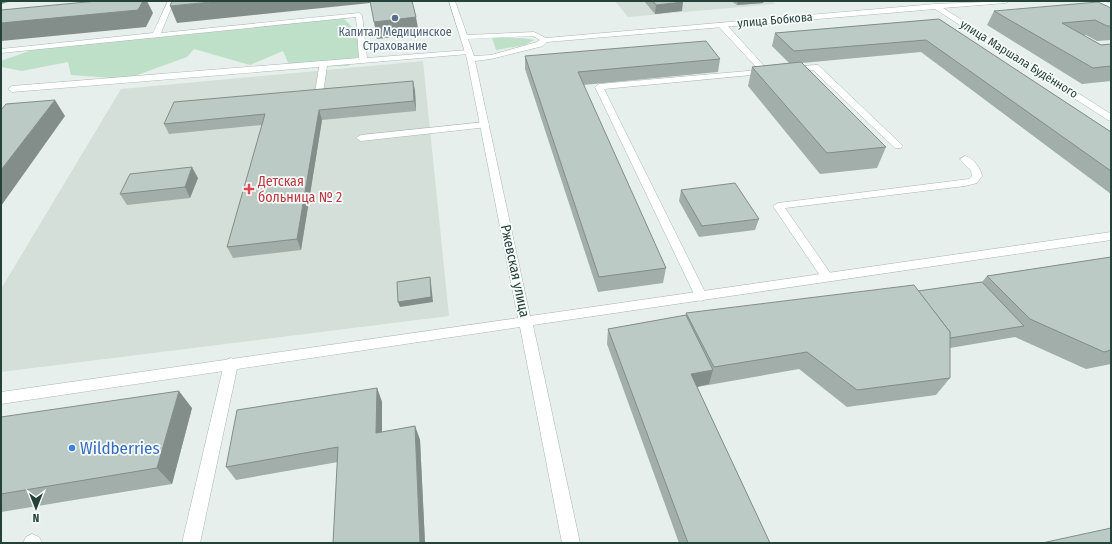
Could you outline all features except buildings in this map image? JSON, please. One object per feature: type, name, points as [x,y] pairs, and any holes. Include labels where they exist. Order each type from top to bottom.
[{"type":"main road","points":[[1,2],[8,1]]},
{"type":"street","points":[[156,36],[171,1]]},
{"type":"street","name":"Ржевская улица","points":[[452,1],[470,55],[571,543]]},
{"type":"street","name":"улица Маршала Будённого","points":[[927,1],[1111,118]]},
{"type":"street","name":"улица Бобкова","points":[[464,37],[534,34],[545,40],[1006,1]]},
{"type":"street","points":[[1098,1],[1111,7]]},
{"type":"street","points":[[1,51],[359,15],[364,60]]},
{"type":"street","points":[[722,25],[765,72]]},
{"type":"street","name":"улица Бобкова","points":[[12,89],[364,60],[498,55],[540,44],[545,40]]},
{"type":"street","points":[[319,93],[323,64]]},
{"type":"street","points":[[701,296],[598,88],[815,67],[898,146]]},
{"type":"street","points":[[361,138],[485,125]]},
{"type":"street","points":[[827,277],[778,206],[974,181],[977,176],[976,170],[965,158]]},
{"type":"street","points":[[1,398],[1111,236]]},
{"type":"street","points":[[191,543],[231,364]]},
{"type":"shaded area","points":[[615,1],[772,1],[775,4],[628,17]]},
{"type":"shaded area","name":"Детская больница № 2","points":[[423,61],[449,316],[1,372],[1,289],[121,89]]},
{"type":"green space","points":[[343,18],[352,27],[357,35],[359,45],[359,56],[348,66],[290,67],[283,51],[250,65],[194,49],[187,57],[126,79],[71,75],[68,62],[22,71],[1,67],[1,61],[32,50]]},
{"type":"green space","points":[[492,38],[522,38],[534,40],[525,45],[496,50]]},
{"type":"place","name":"Капитал Медицинское Страхование","points":[[395,18]]},
{"type":"place","name":"Детская больница № 2","points":[[249,189]]},
{"type":"place","name":"Wildberries","points":[[72,448]]}]
